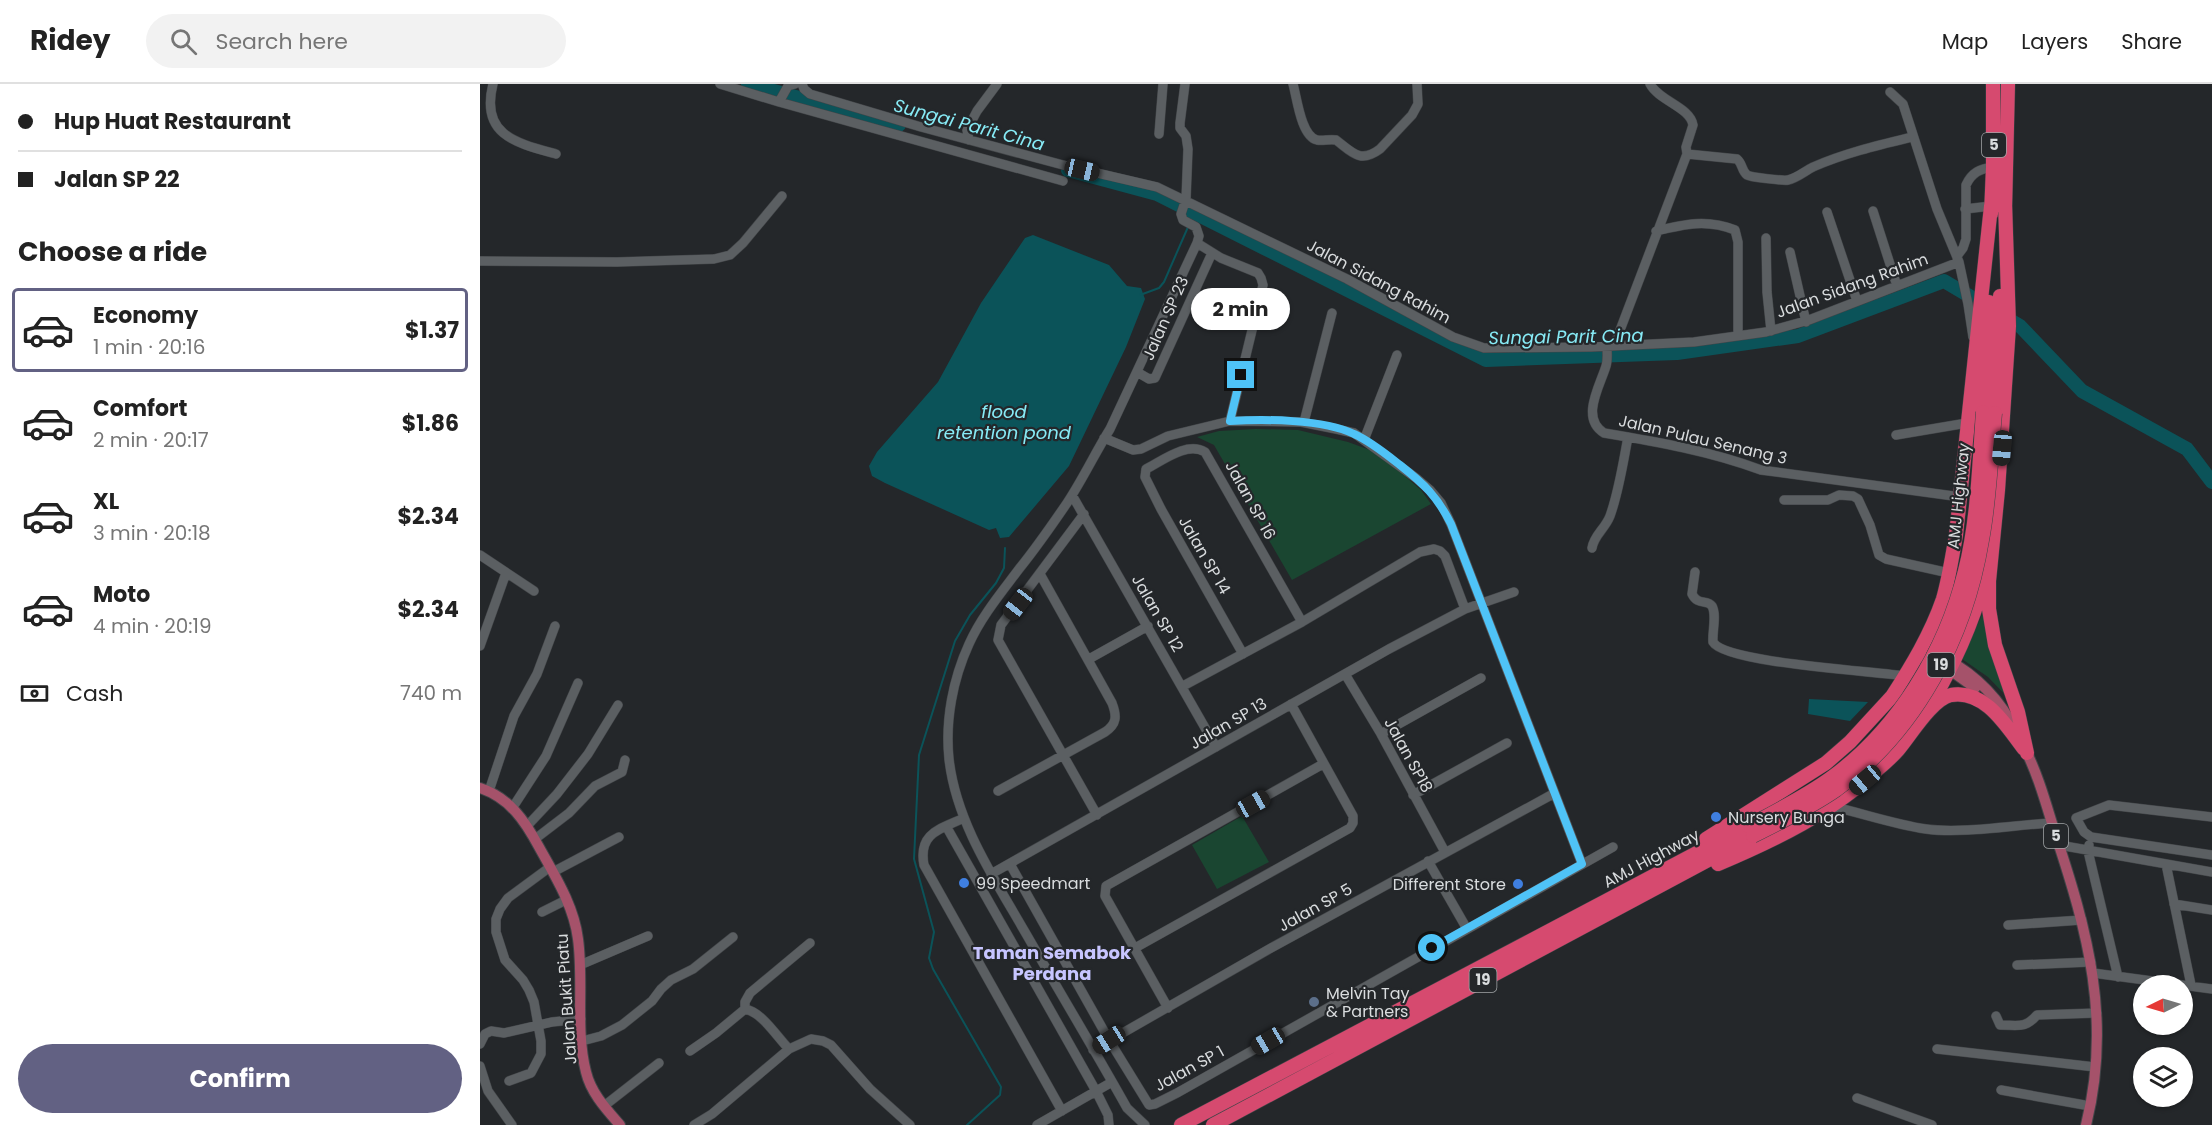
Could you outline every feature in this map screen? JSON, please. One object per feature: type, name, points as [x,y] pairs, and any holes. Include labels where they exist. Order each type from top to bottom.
[{"type":"highway","name":"5","points":[[1991,206],[1993,84]]},
{"type":"highway","name":"AMJ Highway","points":[[1181,1125],[1750,831],[1859,756],[1903,707],[1920,681],[1947,627],[1966,571],[1989,413],[1992,310],[2005,202],[2008,84]]},
{"type":"highway","points":[[1991,206],[1992,310],[2000,473],[1989,581],[1990,626],[2018,712],[2027,753]]},
{"type":"highway","points":[[1971,622],[1958,635],[1951,635],[1942,631],[1938,618],[1949,573],[1960,497],[1975,351],[1992,310]]},
{"type":"highway","points":[[1922,720],[1952,667],[1971,622],[1980,598],[1992,540]]},
{"type":"highway","points":[[1891,698],[1920,650],[1942,600]]},
{"type":"highway","points":[[1627,896],[1826,763],[1911,680],[1921,679],[1931,688],[1932,695],[1922,720]]},
{"type":"highway","points":[[1627,896],[1751,850],[1810,820],[1883,765],[1944,697],[1959,694],[1974,698],[1994,710],[2027,753]]},
{"type":"highway","name":"AMJ Highway","points":[[1213,1125],[1627,896]]},
{"type":"main road","name":"5","points":[[1920,650],[1952,667],[1994,705],[2027,753],[2052,823],[2082,920],[2092,968],[2097,1012],[2096,1066],[2086,1125]]},
{"type":"main road","name":"Jalan Bukit Piatu","points":[[484,789],[513,807],[535,839],[566,900],[575,923],[580,965],[582,1041],[586,1073],[596,1095],[620,1125]]},
{"type":"street","points":[[493,84],[489,105],[491,117],[503,135],[513,141],[556,154]]},
{"type":"street","points":[[720,84],[1063,181]]},
{"type":"street","name":"Jalan Sidang Rahim","points":[[802,84],[810,94],[969,140],[1157,187],[1184,205],[1347,279],[1467,343],[1484,348],[1609,351],[1694,342],[1771,330],[1806,322],[1958,259]]},
{"type":"street","points":[[969,140],[967,129],[997,84]]},
{"type":"street","points":[[1159,134],[1163,84]]},
{"type":"street","points":[[1145,1125],[1127,1108],[991,874],[964,818],[952,776],[948,741],[950,707],[962,660],[982,620],[1072,495],[1116,419],[1197,243],[1199,236],[1196,227],[1181,218],[1188,149],[1186,136],[1179,123],[1185,84]]},
{"type":"street","points":[[1293,84],[1304,127],[1311,137],[1320,140],[1336,140],[1349,152],[1367,156],[1380,149],[1412,115],[1418,104],[1417,84]]},
{"type":"street","points":[[1609,351],[1687,154],[1686,147],[1693,125],[1689,115],[1656,93],[1650,84]]},
{"type":"street","points":[[780,101],[790,85]]},
{"type":"street","points":[[1890,92],[1903,104],[1936,208],[1962,274],[1992,310]]},
{"type":"street","points":[[1687,154],[1737,159],[1749,176],[1782,180],[1793,178],[1813,167],[1866,149],[1912,137]]},
{"type":"street","points":[[1958,259],[1966,240],[1966,185],[1976,171],[1993,167]]},
{"type":"street","points":[[480,261],[714,260],[730,255],[743,243],[782,196]]},
{"type":"street","points":[[1965,209],[1991,206]]},
{"type":"street","points":[[1873,211],[1897,286]]},
{"type":"street","points":[[1827,212],[1857,301]]},
{"type":"street","points":[[1656,231],[1698,222],[1735,230],[1738,242],[1738,336]]},
{"type":"street","points":[[1766,238],[1767,292],[1771,330]]},
{"type":"street","points":[[1197,243],[1212,253],[1258,273],[1262,278],[1263,285],[1230,421]]},
{"type":"street","points":[[1790,252],[1806,322]]},
{"type":"street","name":"Jalan SP 23","points":[[1137,372],[1149,379],[1155,378],[1212,253]]},
{"type":"street","points":[[1304,422],[1332,313]]},
{"type":"street","name":"Jalan Pulau Senang 3","points":[[1609,351],[1593,406],[1593,419],[1597,428],[1604,433],[1663,443],[1730,459],[1761,470],[1960,497]]},
{"type":"street","points":[[1364,440],[1397,355]]},
{"type":"street","points":[[1104,438],[1118,446],[1133,450],[1141,449],[1168,436],[1212,423],[1230,421],[1304,422],[1354,433],[1416,477],[1441,503],[1582,864]]},
{"type":"street","points":[[1896,435],[1967,423]]},
{"type":"street","points":[[1592,548],[1595,537],[1604,528],[1610,514],[1629,437]]},
{"type":"street","name":"Jalan SP 16","points":[[1146,470],[1188,448],[1200,448],[1205,452],[1302,622]]},
{"type":"street","name":"Jalan SP 14","points":[[1146,470],[1145,477],[1161,509],[1243,654]]},
{"type":"street","name":"Jalan SP 12","points":[[1072,495],[1216,747]]},
{"type":"street","points":[[1784,500],[1828,500],[1839,495],[1853,496],[1858,499],[1870,525],[1879,555],[1886,559],[1949,573]]},
{"type":"street","points":[[1084,514],[1001,625],[998,640],[1098,814]]},
{"type":"street","points":[[1183,686],[1302,622],[1420,552],[1434,549],[1440,550],[1445,556],[1465,609]]},
{"type":"street","points":[[480,555],[534,591]]},
{"type":"street","points":[[1695,572],[1692,594],[1698,601],[1709,604],[1713,608],[1713,642],[1721,650],[1766,660],[1905,676]]},
{"type":"street","points":[[480,646],[506,573]]},
{"type":"street","points":[[998,791],[1106,732],[1116,720],[1113,703],[1040,574]]},
{"type":"street","name":"Jalan SP 13","points":[[991,874],[1291,704],[1465,609],[1514,592]]},
{"type":"street","points":[[484,789],[514,716],[537,674],[555,626]]},
{"type":"street","points":[[1089,659],[1148,626]]},
{"type":"street","name":"Jalan SP18","points":[[1345,674],[1382,734],[1445,852]]},
{"type":"street","points":[[1382,734],[1481,678]]},
{"type":"street","points":[[513,807],[546,756],[578,684]]},
{"type":"street","points":[[1135,948],[1350,828],[1353,816],[1291,704]]},
{"type":"street","points":[[527,826],[588,754],[618,705]]},
{"type":"street","points":[[1413,795],[1507,743]]},
{"type":"street","points":[[535,839],[569,813],[595,786],[622,772],[626,760]]},
{"type":"street","points":[[1168,1008],[1105,896],[1106,886],[1323,764]]},
{"type":"street","name":"Jalan SP 5","points":[[1093,1050],[1428,861],[1553,794]]},
{"type":"street","points":[[2212,817],[2109,805],[2076,818],[2084,832],[2091,837],[2212,855]]},
{"type":"street","points":[[1830,806],[1927,829],[1953,830],[2052,823]]},
{"type":"street","points":[[964,818],[931,834],[924,844],[923,858],[927,872],[1062,1111]]},
{"type":"street","points":[[946,826],[1096,1092],[1108,1115],[1109,1125]]},
{"type":"street","points":[[508,1081],[531,1073],[541,1054],[539,1026],[530,990],[505,960],[496,932],[496,919],[500,909],[508,898],[552,870],[619,837]]},
{"type":"street","points":[[2091,837],[2084,850],[2113,977]]},
{"type":"street","points":[[2059,845],[2212,872]]},
{"type":"street","name":"Jalan SP 1","points":[[1109,1040],[1144,1100],[1149,1105],[1155,1104],[1613,847]]},
{"type":"street","points":[[1428,861],[1467,928]]},
{"type":"street","points":[[1010,864],[1109,1040]]},
{"type":"street","points":[[2166,864],[2189,975]]},
{"type":"street","points":[[542,912],[566,900]]},
{"type":"street","points":[[2174,904],[2212,910]]},
{"type":"street","points":[[2008,925],[2082,920]]},
{"type":"street","points":[[580,965],[648,936]]},
{"type":"street","points":[[582,1041],[601,1036],[622,1024],[652,1002],[671,980],[693,969],[733,938]]},
{"type":"street","points":[[690,1051],[717,1033],[745,1009],[745,1002],[750,993],[810,943]]},
{"type":"street","points":[[2017,966],[2092,968],[2113,977],[2133,979]]},
{"type":"street","points":[[2193,985],[2212,989]]},
{"type":"street","points":[[745,1009],[750,1010],[762,1020],[789,1049]]},
{"type":"street","points":[[1996,1016],[2000,1025],[2026,1025],[2031,1023],[2037,1015],[2097,1012]]},
{"type":"street","points":[[480,1044],[485,1034],[491,1031],[504,1033],[581,1019]]},
{"type":"street","points":[[694,1125],[712,1114],[789,1049],[811,1039],[831,1045],[870,1089],[910,1125]]},
{"type":"street","points":[[1937,1049],[2096,1066]]},
{"type":"street","points":[[604,1106],[659,1063]]},
{"type":"street","points":[[480,1066],[484,1092],[512,1125]]},
{"type":"street","points":[[1037,1125],[1112,1082]]},
{"type":"street","points":[[2001,1090],[2090,1106]]},
{"type":"street","points":[[1857,1098],[1932,1125]]},
{"type":"street","points":[[1127,1108],[1129,1125]]},
{"type":"green space","points":[[1298,430],[1348,442],[1378,453],[1421,490],[1431,504],[1292,580],[1214,445],[1197,437],[1219,431]]},
{"type":"green space","points":[[1984,610],[2012,702],[1988,677],[1962,659]]},
{"type":"green space","points":[[1242,816],[1269,862],[1217,889],[1192,845]]},
{"type":"water","name":"flood retention pond","points":[[1033,235],[1109,265],[1127,286],[1141,288],[1145,299],[1126,347],[1069,466],[1009,537],[1000,538],[996,528],[989,530],[872,476],[869,466],[877,452],[938,382],[981,303],[1025,238]]},
{"type":"water","points":[[1809,699],[1868,702],[1850,721],[1808,714]]},
{"type":"waterway","name":"Sungai Parit Cina","points":[[748,84],[899,125]]},
{"type":"waterway","name":"Sungai Parit Cina","points":[[1068,170],[1157,194],[1486,360],[1677,353],[1798,336],[1944,281],[2020,326],[2082,391],[2187,449],[2212,482]]},
{"type":"waterway","points":[[1140,295],[1159,288],[1164,282],[1188,227]]},
{"type":"waterway","points":[[967,1125],[1000,1095],[1001,1087],[933,969],[929,958],[934,932],[914,859],[919,755],[955,641],[970,615],[996,583],[1004,568],[1005,548]]},
{"type":"place","name":"Nursery Bunga","points":[[1716,817]]},
{"type":"place","name":"99 Speedmart","points":[[964,883]]},
{"type":"place","name":"Different Store","points":[[1518,884]]},
{"type":"place","name":"Melvin Tay & Partners","points":[[1314,1002]]},
{"type":"district","name":"Taman Semabok Perdana","points":[[1052,963]]},
{"type":"route","points":[[1241,375],[1230,421],[1301,422],[1354,433],[1416,477],[1441,503],[1582,864],[1432,948]]}]
